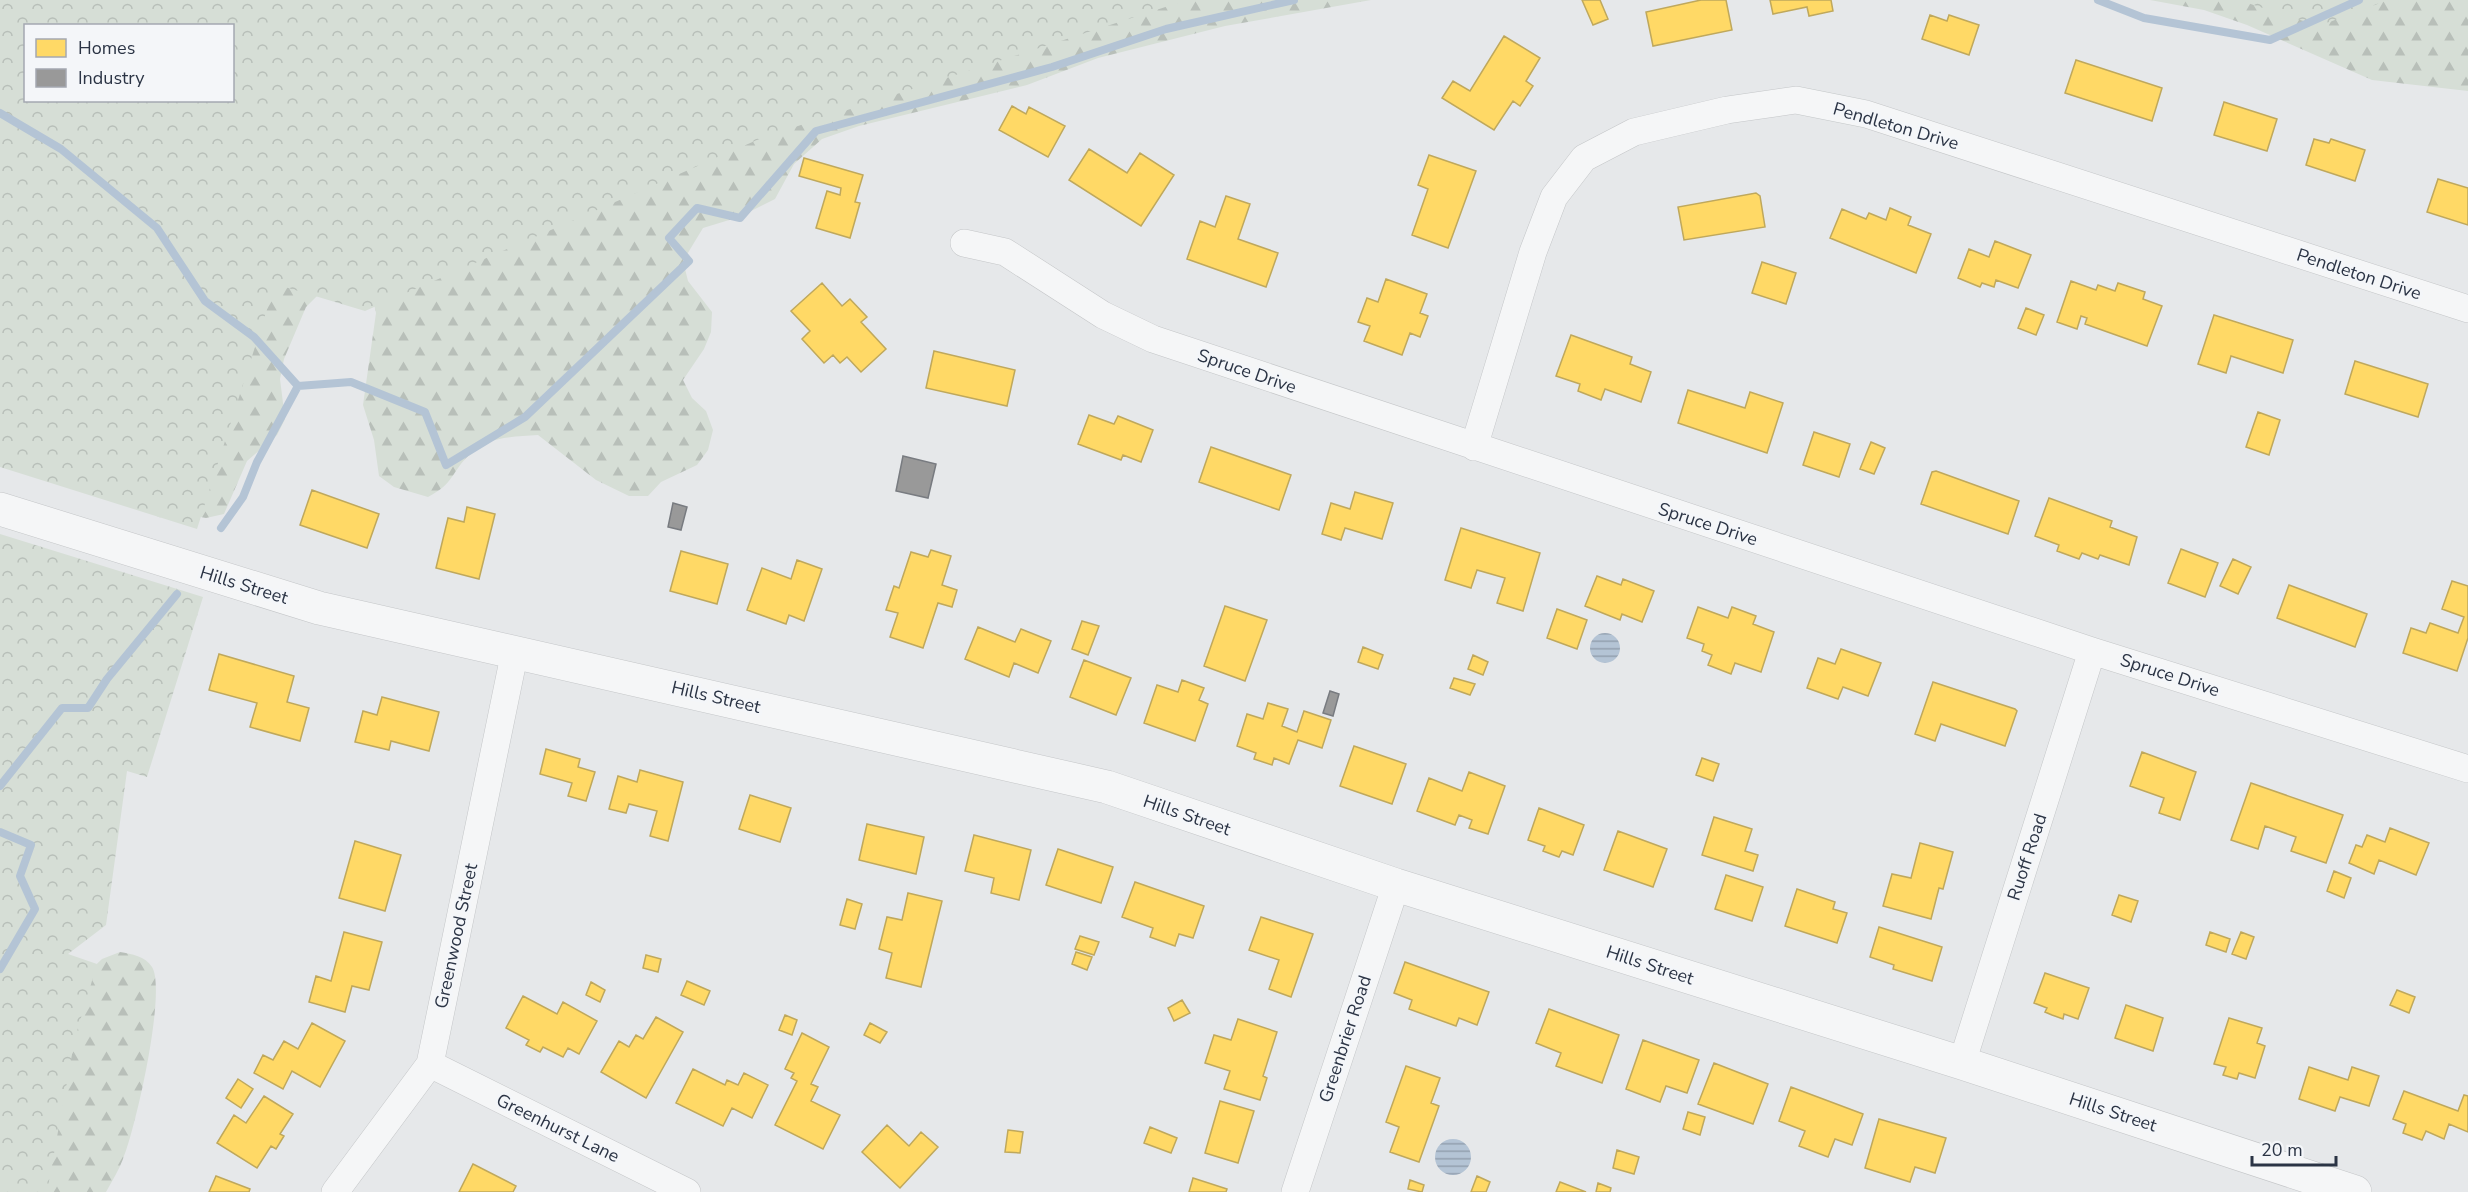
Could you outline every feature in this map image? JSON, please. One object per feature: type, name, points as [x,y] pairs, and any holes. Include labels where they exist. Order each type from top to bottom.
[{"type":"street","name":"Pendleton Drive","points":[[1474,447],[1533,252],[1554,197],[1584,158],[1634,132],[1727,110],[1796,100],[1866,114],[2468,309]]},
{"type":"street","name":"Spruce Drive","points":[[964,243],[1005,252],[1103,315],[1153,339],[2092,651],[2468,769]]},
{"type":"street","name":"Hills Street","points":[[0,509],[319,608],[1107,787],[1396,885],[1962,1063],[2355,1192]]},
{"type":"street","name":"Greenwood Street","points":[[335,1192],[430,1064],[515,651]]},
{"type":"street","name":"Ruoff Road","points":[[1962,1063],[2092,651]]},
{"type":"street","name":"Greenbrier Road","points":[[1295,1192],[1396,885]]},
{"type":"street","name":"Greenhurst Lane","points":[[430,1064],[687,1192]]},
{"type":"green space","points":[[0,0],[1371,0],[1225,26],[1098,58],[1027,85],[859,126],[822,139],[794,164],[775,199],[739,217],[703,228],[683,261],[688,281],[712,312],[711,332],[704,349],[683,380],[692,398],[706,411],[713,430],[708,450],[697,465],[661,482],[648,496],[629,496],[596,480],[538,435],[500,439],[482,445],[467,457],[443,487],[428,497],[394,487],[379,476],[374,440],[363,405],[376,313],[372,295],[320,293],[306,307],[284,359],[280,379],[285,419],[277,435],[247,461],[224,514],[206,518],[151,508],[0,462]]},
{"type":"green space","points":[[0,0],[1187,0],[764,137],[365,311],[275,284],[197,529],[0,467]]},
{"type":"green space","points":[[2150,0],[2468,0],[2468,91],[2372,80],[2247,25],[2204,10]]},
{"type":"green space","points":[[2238,0],[2388,0],[2319,26]]},
{"type":"green space","points":[[0,534],[203,597],[147,777],[127,771],[106,925],[68,954],[97,964],[75,1038],[47,1192],[0,1192]]},
{"type":"green space","points":[[120,952],[142,958],[149,963],[156,981],[153,1031],[148,1062],[135,1121],[117,1171],[106,1192],[0,1192],[4,1052],[102,959]]},
{"type":"water","points":[[1605,633],[1616,637],[1620,648],[1616,659],[1605,663],[1594,659],[1590,648],[1594,637]]},
{"type":"water","points":[[1453,1139],[1465,1145],[1471,1157],[1465,1169],[1453,1175],[1441,1169],[1435,1157],[1441,1145]]},
{"type":"building: Homes","points":[[1582,0],[1600,0],[1608,19],[1593,25]]},
{"type":"building: Homes","points":[[1701,0],[1726,0],[1732,30],[1653,46],[1646,12]]},
{"type":"building: Homes","points":[[1770,0],[1831,0],[1833,11],[1809,16],[1807,7],[1773,14]]},
{"type":"building: Homes","points":[[1930,15],[1947,21],[1949,15],[1979,25],[1969,55],[1922,39]]},
{"type":"building: Homes","points":[[1504,36],[1540,58],[1526,81],[1533,86],[1520,106],[1513,101],[1494,130],[1442,98],[1453,81],[1470,91]]},
{"type":"building: Homes","points":[[2076,60],[2162,88],[2152,121],[2065,93]]},
{"type":"building: Homes","points":[[2224,102],[2277,119],[2267,151],[2214,135]]},
{"type":"building: Homes","points":[[1012,106],[1026,114],[1029,107],[1065,126],[1048,157],[999,130]]},
{"type":"building: Homes","points":[[2314,139],[2329,143],[2331,139],[2365,150],[2355,181],[2306,165]]},
{"type":"building: Homes","points":[[1089,149],[1127,173],[1140,153],[1174,175],[1141,226],[1069,180]]},
{"type":"building: Homes","points":[[1429,155],[1476,171],[1448,248],[1412,235],[1428,189],[1418,185]]},
{"type":"building: Homes","points":[[804,158],[863,175],[855,202],[860,203],[850,238],[816,228],[827,191],[840,195],[841,188],[799,176]]},
{"type":"building: Homes","points":[[2438,179],[2468,188],[2468,225],[2427,212]]},
{"type":"building: Homes","points":[[1756,193],[1760,196],[1765,227],[1684,240],[1678,207]]},
{"type":"building: Homes","points":[[1226,196],[1250,204],[1238,239],[1278,253],[1266,287],[1187,259],[1200,221],[1215,227]]},
{"type":"building: Homes","points":[[1890,208],[1911,217],[1908,225],[1931,234],[1916,273],[1830,238],[1842,209],[1866,219],[1869,213],[1886,220]]},
{"type":"building: Homes","points":[[1995,241],[2031,255],[2018,288],[1996,280],[1994,287],[1982,283],[1980,287],[1958,278],[1969,249],[1989,257]]},
{"type":"building: Homes","points":[[1762,262],[1796,273],[1786,304],[1752,293]]},
{"type":"building: Homes","points":[[1386,279],[1427,294],[1420,313],[1428,316],[1420,337],[1410,333],[1402,355],[1364,341],[1370,326],[1358,322],[1367,298],[1378,302]]},
{"type":"building: Homes","points":[[2071,281],[2096,290],[2098,285],[2115,291],[2118,283],[2145,292],[2143,299],[2162,306],[2147,346],[2085,324],[2087,318],[2081,316],[2077,329],[2057,322]]},
{"type":"building: Homes","points":[[822,283],[842,306],[850,299],[867,317],[861,322],[886,349],[861,372],[847,357],[840,363],[833,355],[824,363],[802,339],[810,331],[791,311]]},
{"type":"building: Homes","points":[[2026,308],[2044,315],[2036,335],[2018,328]]},
{"type":"building: Homes","points":[[2214,315],[2293,340],[2283,373],[2231,356],[2226,373],[2198,364]]},
{"type":"building: Homes","points":[[1571,335],[1632,357],[1630,364],[1651,372],[1641,402],[1605,389],[1601,400],[1578,391],[1580,384],[1556,376]]},
{"type":"building: Homes","points":[[934,351],[1015,370],[1007,406],[926,388]]},
{"type":"building: Homes","points":[[2355,361],[2428,384],[2418,417],[2345,394]]},
{"type":"building: Homes","points":[[1688,390],[1745,408],[1750,392],[1783,403],[1767,453],[1678,423]]},
{"type":"building: Homes","points":[[2258,412],[2280,420],[2269,455],[2246,447]]},
{"type":"building: Homes","points":[[1089,415],[1114,424],[1118,416],[1153,430],[1141,462],[1123,455],[1121,460],[1078,444]]},
{"type":"building: Homes","points":[[1814,432],[1850,444],[1839,477],[1803,465]]},
{"type":"building: Homes","points":[[1871,442],[1885,448],[1874,474],[1860,469]]},
{"type":"building: Homes","points":[[1211,447],[1291,475],[1279,510],[1199,482]]},
{"type":"building: Homes","points":[[1936,471],[2019,501],[2008,534],[1921,504],[1932,472]]},
{"type":"building: Homes","points":[[312,490],[379,514],[367,548],[300,525]]},
{"type":"building: Homes","points":[[1355,492],[1393,503],[1382,539],[1345,528],[1341,540],[1322,534],[1331,503],[1350,509]]},
{"type":"building: Homes","points":[[2049,498],[2112,521],[2110,527],[2137,537],[2129,565],[2100,555],[2098,559],[2082,553],[2079,559],[2057,551],[2059,545],[2035,536]]},
{"type":"building: Homes","points":[[467,507],[495,514],[479,579],[436,568],[448,518],[464,522]]},
{"type":"building: Homes","points":[[1461,528],[1540,553],[1523,611],[1497,603],[1505,578],[1477,570],[1471,588],[1445,580]]},
{"type":"building: Homes","points":[[2181,549],[2218,563],[2205,597],[2168,583]]},
{"type":"building: Homes","points":[[931,550],[951,556],[942,585],[957,590],[952,607],[938,603],[923,648],[890,637],[898,613],[886,610],[894,586],[899,588],[911,552],[928,557]]},
{"type":"building: Homes","points":[[681,551],[728,564],[717,604],[670,591]]},
{"type":"building: Homes","points":[[2233,559],[2251,567],[2238,594],[2220,586]]},
{"type":"building: Homes","points":[[797,560],[822,569],[804,621],[789,615],[786,624],[747,610],[762,568],[791,579]]},
{"type":"building: Homes","points":[[1597,576],[1621,585],[1623,579],[1654,591],[1642,622],[1622,614],[1620,620],[1585,606]]},
{"type":"building: Homes","points":[[2452,581],[2468,586],[2468,638],[2457,671],[2403,653],[2411,628],[2426,633],[2430,623],[2458,633],[2464,617],[2442,609]]},
{"type":"building: Homes","points":[[2289,585],[2367,614],[2355,647],[2277,618]]},
{"type":"building: Homes","points":[[1225,606],[1267,620],[1245,681],[1204,666]]},
{"type":"building: Homes","points":[[1698,607],[1728,618],[1732,607],[1756,616],[1753,624],[1774,632],[1761,672],[1735,663],[1731,674],[1708,665],[1712,655],[1702,651],[1704,644],[1687,638]]},
{"type":"building: Homes","points":[[1557,609],[1587,620],[1577,649],[1547,638]]},
{"type":"building: Homes","points":[[1082,621],[1099,626],[1088,655],[1072,649]]},
{"type":"building: Homes","points":[[978,627],[1015,642],[1021,629],[1051,641],[1038,673],[1014,663],[1009,677],[965,659]]},
{"type":"building: Homes","points":[[1363,647],[1383,655],[1378,669],[1358,662]]},
{"type":"building: Homes","points":[[1841,649],[1881,663],[1868,696],[1843,687],[1838,699],[1807,688],[1818,658],[1835,664]]},
{"type":"building: Homes","points":[[219,654],[294,676],[287,702],[309,708],[300,741],[250,727],[257,703],[209,690]]},
{"type":"building: Homes","points":[[1473,655],[1488,662],[1483,675],[1468,669]]},
{"type":"building: Homes","points":[[1084,660],[1131,678],[1116,715],[1070,697]]},
{"type":"building: Homes","points":[[1454,678],[1475,684],[1470,695],[1450,688]]},
{"type":"building: Homes","points":[[1182,680],[1204,688],[1199,700],[1208,704],[1195,741],[1144,723],[1157,685],[1178,692]]},
{"type":"building: Homes","points":[[1933,682],[2015,709],[2017,711],[2005,746],[1941,724],[1935,741],[1915,734]]},
{"type":"building: Homes","points":[[382,697],[439,712],[429,751],[391,741],[389,750],[355,742],[363,711],[377,715]]},
{"type":"building: Homes","points":[[1268,703],[1288,709],[1282,726],[1297,732],[1304,711],[1331,720],[1322,748],[1298,740],[1289,764],[1274,758],[1272,765],[1254,759],[1256,753],[1237,746],[1247,714],[1263,719]]},
{"type":"building: Homes","points":[[1354,746],[1406,764],[1392,804],[1340,786]]},
{"type":"building: Homes","points":[[546,749],[580,759],[578,767],[595,772],[586,801],[568,796],[572,783],[540,774]]},
{"type":"building: Homes","points":[[2142,752],[2196,772],[2180,820],[2159,813],[2164,798],[2130,786]]},
{"type":"building: Homes","points":[[1702,758],[1719,764],[1713,781],[1696,775]]},
{"type":"building: Homes","points":[[640,770],[683,782],[668,841],[650,836],[657,811],[629,804],[626,813],[609,809],[618,776],[637,782]]},
{"type":"building: Homes","points":[[1469,772],[1505,786],[1488,834],[1469,828],[1472,820],[1459,815],[1455,825],[1417,811],[1429,778],[1462,791]]},
{"type":"building: Homes","points":[[2251,783],[2343,815],[2326,863],[2291,851],[2296,837],[2265,826],[2258,849],[2231,840]]},
{"type":"building: Homes","points":[[750,795],[791,808],[780,842],[739,829]]},
{"type":"building: Homes","points":[[1539,808],[1584,825],[1573,855],[1562,851],[1559,857],[1543,851],[1545,846],[1528,840]]},
{"type":"building: Homes","points":[[1714,817],[1752,829],[1745,851],[1758,855],[1753,871],[1702,855]]},
{"type":"building: Homes","points":[[867,824],[924,837],[916,874],[859,860]]},
{"type":"building: Homes","points":[[2390,828],[2429,843],[2416,875],[2379,860],[2374,874],[2349,863],[2356,845],[2362,847],[2367,835],[2385,842]]},
{"type":"building: Homes","points":[[1618,831],[1667,849],[1653,887],[1604,870]]},
{"type":"building: Homes","points":[[974,835],[1031,850],[1019,900],[991,893],[994,878],[965,871]]},
{"type":"building: Homes","points":[[355,841],[401,855],[385,911],[339,898]]},
{"type":"building: Homes","points":[[1920,843],[1953,852],[1943,889],[1939,888],[1931,919],[1883,906],[1892,874],[1911,878]]},
{"type":"building: Homes","points":[[1058,849],[1113,867],[1101,903],[1046,885]]},
{"type":"building: Homes","points":[[2334,871],[2351,878],[2344,898],[2327,891]]},
{"type":"building: Homes","points":[[1726,875],[1763,887],[1752,921],[1715,909]]},
{"type":"building: Homes","points":[[1135,882],[1204,906],[1193,938],[1179,934],[1175,946],[1150,937],[1153,928],[1122,917]]},
{"type":"building: Homes","points":[[1797,889],[1835,902],[1833,909],[1847,913],[1837,943],[1785,926]]},
{"type":"building: Homes","points":[[908,893],[942,901],[921,987],[886,978],[892,953],[879,949],[887,917],[902,920]]},
{"type":"building: Homes","points":[[2119,895],[2138,901],[2131,922],[2112,915]]},
{"type":"building: Homes","points":[[847,899],[862,904],[855,929],[840,925]]},
{"type":"building: Homes","points":[[1261,917],[1313,934],[1291,997],[1269,989],[1279,960],[1249,950]]},
{"type":"building: Homes","points":[[1879,927],[1942,947],[1932,981],[1893,969],[1894,965],[1870,957]]},
{"type":"building: Homes","points":[[344,932],[382,942],[369,990],[352,986],[345,1012],[309,1002],[316,976],[331,981]]},
{"type":"building: Homes","points":[[2210,932],[2230,939],[2226,952],[2206,945]]},
{"type":"building: Homes","points":[[2241,932],[2254,937],[2246,959],[2232,954]]},
{"type":"building: Homes","points":[[1080,936],[1099,942],[1094,955],[1075,949]]},
{"type":"building: Homes","points":[[1076,952],[1092,957],[1087,970],[1072,964]]},
{"type":"building: Homes","points":[[646,955],[661,959],[658,972],[643,968]]},
{"type":"building: Homes","points":[[1405,962],[1489,992],[1477,1025],[1459,1018],[1456,1026],[1409,1009],[1412,1000],[1394,993]]},
{"type":"building: Homes","points":[[2045,973],[2089,988],[2078,1019],[2064,1014],[2063,1019],[2045,1012],[2047,1008],[2034,1003]]},
{"type":"building: Homes","points":[[687,981],[710,991],[704,1005],[681,995]]},
{"type":"building: Homes","points":[[591,982],[605,990],[600,1002],[586,995]]},
{"type":"building: Homes","points":[[2397,990],[2415,997],[2409,1013],[2390,1005]]},
{"type":"building: Homes","points":[[523,996],[557,1014],[563,1002],[597,1021],[579,1054],[568,1048],[563,1057],[543,1047],[540,1052],[526,1045],[529,1040],[506,1028]]},
{"type":"building: Homes","points":[[1182,1000],[1190,1013],[1174,1021],[1168,1008]]},
{"type":"building: Homes","points":[[2126,1005],[2163,1018],[2153,1051],[2115,1038]]},
{"type":"building: Homes","points":[[1549,1009],[1619,1035],[1602,1083],[1556,1066],[1561,1053],[1536,1043]]},
{"type":"building: Homes","points":[[785,1015],[797,1020],[792,1035],[779,1030]]},
{"type":"building: Homes","points":[[656,1017],[683,1032],[646,1098],[601,1072],[619,1041],[629,1047],[636,1035],[643,1039]]},
{"type":"building: Homes","points":[[2229,1018],[2262,1028],[2257,1043],[2265,1046],[2255,1078],[2239,1073],[2237,1079],[2223,1075],[2226,1067],[2214,1064]]},
{"type":"building: Homes","points":[[1238,1019],[1277,1032],[1263,1076],[1267,1078],[1260,1100],[1224,1089],[1230,1071],[1205,1063],[1214,1035],[1231,1040]]},
{"type":"building: Homes","points":[[312,1023],[345,1041],[320,1087],[292,1071],[283,1089],[254,1073],[263,1055],[273,1060],[284,1041],[298,1049]]},
{"type":"building: Homes","points":[[870,1023],[887,1032],[880,1043],[864,1035]]},
{"type":"building: Homes","points":[[802,1033],[829,1047],[811,1084],[818,1087],[811,1101],[840,1115],[823,1149],[775,1125],[797,1081],[791,1078],[794,1073],[785,1069]]},
{"type":"building: Homes","points":[[1643,1040],[1699,1060],[1687,1093],[1666,1086],[1660,1102],[1626,1089]]},
{"type":"building: Homes","points":[[1714,1063],[1768,1084],[1753,1124],[1698,1104]]},
{"type":"building: Homes","points":[[1406,1066],[1440,1078],[1431,1103],[1439,1106],[1419,1162],[1390,1152],[1399,1127],[1386,1122]]},
{"type":"building: Homes","points":[[2309,1067],[2348,1080],[2352,1067],[2379,1076],[2369,1106],[2340,1097],[2335,1111],[2299,1099]]},
{"type":"building: Homes","points":[[693,1069],[725,1085],[727,1080],[738,1085],[744,1073],[768,1085],[752,1118],[732,1108],[723,1126],[676,1103]]},
{"type":"building: Homes","points":[[238,1079],[253,1089],[241,1108],[226,1098]]},
{"type":"building: Homes","points":[[1791,1087],[1863,1114],[1852,1145],[1835,1139],[1828,1157],[1799,1146],[1805,1131],[1779,1121]]},
{"type":"building: Homes","points":[[2404,1091],[2458,1111],[2464,1095],[2468,1096],[2468,1132],[2449,1124],[2444,1139],[2426,1131],[2422,1140],[2403,1133],[2406,1124],[2393,1119]]},
{"type":"building: Homes","points":[[264,1096],[293,1114],[280,1134],[284,1136],[276,1149],[271,1146],[257,1168],[217,1143],[234,1115],[246,1123]]},
{"type":"building: Homes","points":[[1220,1101],[1254,1111],[1238,1163],[1205,1153]]},
{"type":"building: Homes","points":[[1688,1112],[1705,1117],[1700,1135],[1683,1129]]},
{"type":"building: Homes","points":[[1879,1119],[1946,1138],[1935,1173],[1915,1167],[1910,1182],[1865,1168]]},
{"type":"building: Homes","points":[[887,1125],[909,1146],[921,1132],[938,1147],[900,1188],[862,1152]]},
{"type":"building: Homes","points":[[1150,1127],[1177,1138],[1171,1153],[1144,1143]]},
{"type":"building: Homes","points":[[1008,1130],[1023,1132],[1020,1153],[1005,1152]]},
{"type":"building: Homes","points":[[1617,1150],[1639,1157],[1634,1174],[1613,1168]]},
{"type":"building: Homes","points":[[473,1164],[516,1186],[513,1192],[459,1192]]},
{"type":"building: Homes","points":[[216,1176],[250,1189],[249,1192],[209,1192]]},
{"type":"building: Homes","points":[[1477,1176],[1490,1182],[1486,1192],[1471,1192]]},
{"type":"building: Homes","points":[[1193,1178],[1227,1189],[1226,1192],[1189,1192]]},
{"type":"building: Homes","points":[[1410,1180],[1424,1185],[1422,1192],[1408,1189]]},
{"type":"building: Homes","points":[[1560,1182],[1586,1192],[1556,1192]]},
{"type":"building: Homes","points":[[1598,1183],[1611,1188],[1610,1192],[1596,1192]]},
{"type":"building: Industry","points":[[903,456],[936,464],[928,498],[896,491]]},
{"type":"building: Industry","points":[[673,503],[687,507],[681,530],[668,527]]},
{"type":"building: Industry","points":[[1330,691],[1339,694],[1333,716],[1323,713]]},
{"type":"waterway","points":[[0,113],[61,149],[157,228],[205,301],[254,337],[298,386],[351,382],[425,412],[446,465],[525,417],[689,261],[669,238],[697,208],[740,218],[816,131],[1052,67],[1166,29],[1294,0]]},
{"type":"waterway","points":[[2098,0],[2144,18],[2270,40],[2359,0]]},
{"type":"waterway","points":[[221,528],[243,497],[257,462],[298,386]]},
{"type":"waterway","points":[[0,786],[62,708],[88,708],[107,679],[177,594]]},
{"type":"waterway","points":[[0,832],[31,845],[20,876],[35,909],[0,969]]}]
